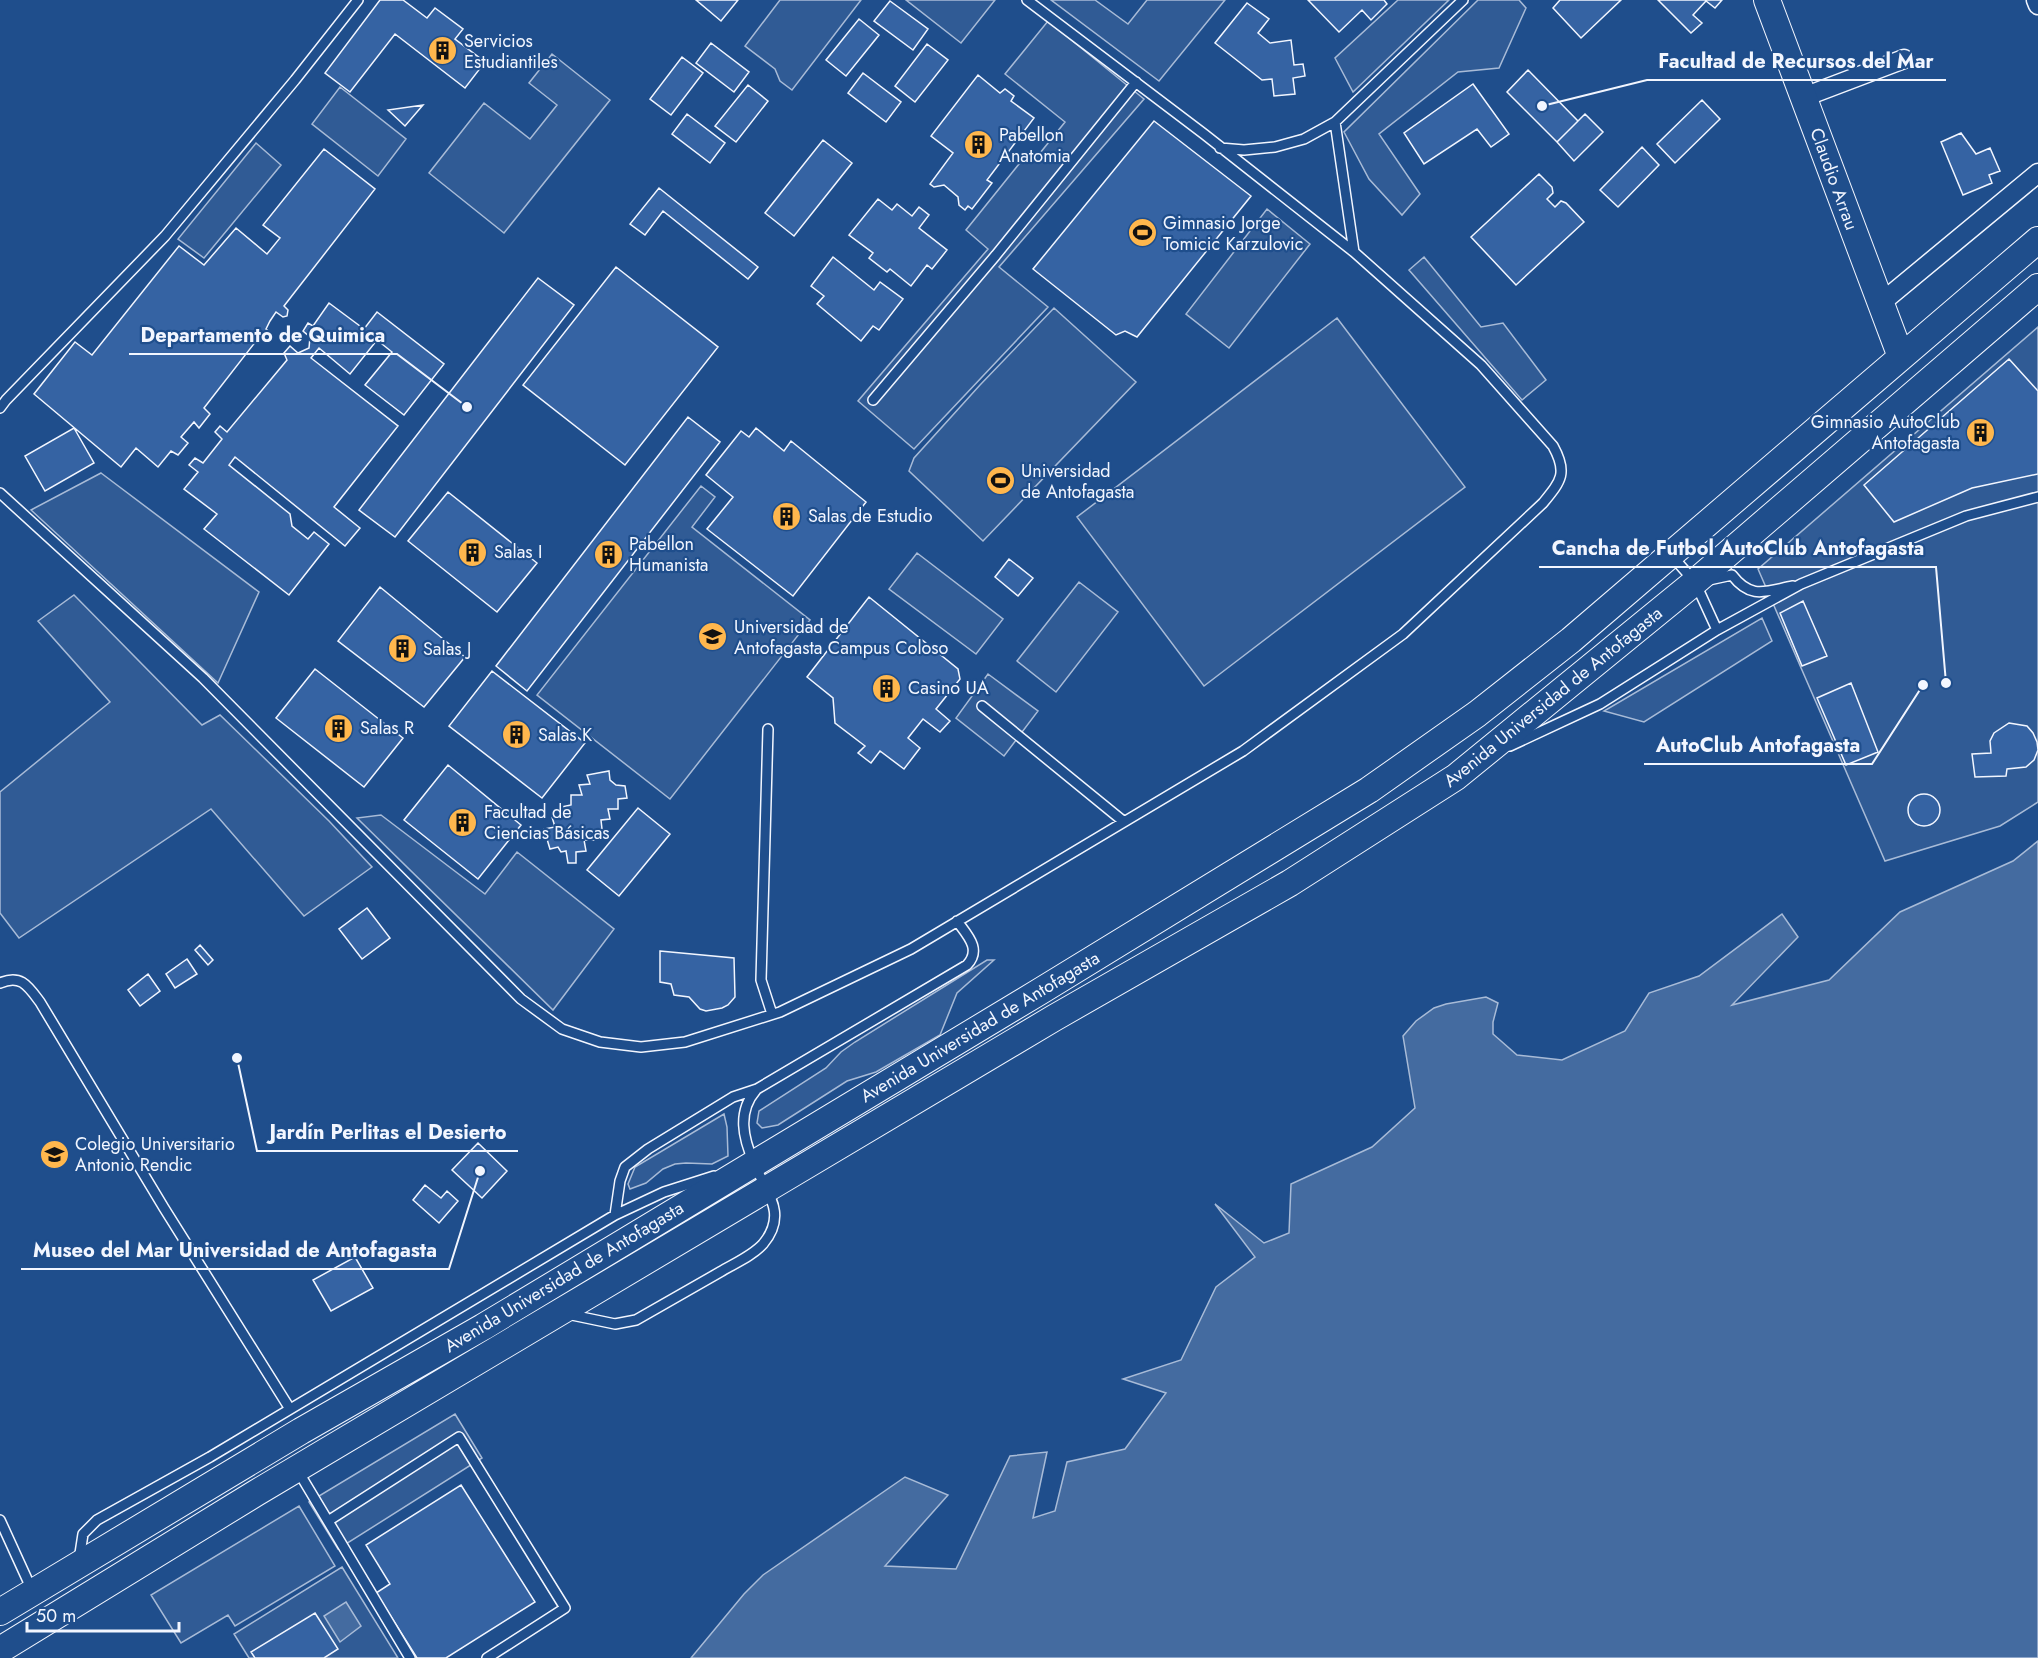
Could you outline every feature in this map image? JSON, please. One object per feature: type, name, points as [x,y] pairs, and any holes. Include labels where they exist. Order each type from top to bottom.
[{"type":"main road","name":"Claudio Arrau","points":[[1767,0],[1901,357]]},
{"type":"main road","name":"Avenida Universidad de Antofagasta","points":[[0,1612],[754,1164],[1369,790],[1435,745],[1524,678],[2038,240]]},
{"type":"main road","name":"Avenida Universidad de Antofagasta","points":[[0,1650],[113,1579],[1054,1017],[1290,883],[1372,832],[1478,761],[1695,582],[2038,287]]},
{"type":"street","points":[[2036,0],[2038,5]]},
{"type":"street","points":[[1804,98],[1904,60]]},
{"type":"street","points":[[1881,303],[2038,173]]},
{"type":"lane","points":[[0,408],[165,236],[295,80],[358,0]]},
{"type":"lane","points":[[0,493],[203,678],[521,999],[562,1029],[600,1042],[641,1047],[685,1042],[772,1014],[911,949],[1243,751],[1403,634],[1543,503],[1561,481],[1562,462],[1553,446],[1481,365],[1354,252],[1027,0]]},
{"type":"lane","points":[[1220,148],[1244,150],[1275,147],[1304,139],[1335,122],[1462,0]]},
{"type":"lane","points":[[873,400],[996,255],[1136,82]]},
{"type":"lane","points":[[1335,122],[1354,252]]},
{"type":"lane","points":[[1478,761],[1600,705],[1717,630],[1801,584],[1966,516],[2038,496]]},
{"type":"lane","points":[[1670,554],[1695,582],[1717,630]]},
{"type":"lane","points":[[1695,582],[1732,575],[1741,586],[1757,592],[1801,584]]},
{"type":"lane","points":[[982,706],[1123,821]]},
{"type":"lane","points":[[768,729],[761,980],[772,1014]]},
{"type":"lane","points":[[615,1215],[621,1174],[625,1167],[648,1149],[733,1097],[757,1089],[967,965],[974,948],[957,921]]},
{"type":"lane","points":[[0,983],[10,979],[21,981],[40,1002],[164,1208],[290,1409]]},
{"type":"lane","points":[[562,1312],[615,1324],[636,1320],[747,1256],[764,1242],[772,1226],[774,1208],[768,1189],[754,1164],[743,1120],[746,1104],[757,1089]]},
{"type":"lane","points":[[79,1565],[83,1534],[97,1520],[210,1457],[615,1215],[664,1192],[754,1164]]},
{"type":"lane","points":[[328,1521],[459,1437],[566,1608],[487,1658]]},
{"type":"lane","points":[[297,1469],[410,1658]]},
{"type":"lane","points":[[0,1520],[33,1592]]},
{"type":"shaded area","points":[[780,0],[861,0],[792,90],[780,81],[775,69],[745,46]]},
{"type":"shaded area","points":[[906,0],[995,0],[961,43]]},
{"type":"shaded area","points":[[1051,0],[1095,0],[1128,24],[1147,0],[1225,0],[1159,81]]},
{"type":"shaded area","points":[[1398,0],[1449,0],[1353,92],[1335,58]]},
{"type":"shaded area","points":[[1478,0],[1519,0],[1526,8],[1499,68],[1458,72],[1379,134],[1420,194],[1402,215],[1369,179],[1344,132]]},
{"type":"shaded area","points":[[1048,21],[1144,99],[999,267],[1048,307],[914,449],[858,401],[988,249],[966,230],[1023,159],[1036,158],[1065,122],[1005,74]]},
{"type":"shaded area","points":[[552,54],[610,100],[504,233],[429,173],[484,103],[530,139],[557,105],[529,83]]},
{"type":"shaded area","points":[[340,87],[406,139],[378,176],[312,124]]},
{"type":"shaded area","points":[[256,143],[281,165],[204,258],[178,239]]},
{"type":"shaded area","points":[[1267,209],[1310,244],[1229,348],[1186,314]]},
{"type":"shaded area","points":[[1424,257],[1481,327],[1503,323],[1546,380],[1522,400],[1409,270]]},
{"type":"shaded area","points":[[1054,308],[1136,382],[983,541],[909,471],[914,458]]},
{"type":"shaded area","points":[[1337,318],[1465,487],[1204,686],[1077,517]]},
{"type":"shaded area","points":[[2038,327],[2038,802],[2000,826],[1885,861],[1758,569]]},
{"type":"shaded area","points":[[101,473],[259,592],[218,683],[31,510]]},
{"type":"shaded area","points":[[701,486],[715,497],[692,527],[810,620],[670,799],[537,695]]},
{"type":"shaded area","points":[[917,553],[1003,619],[976,654],[889,589]]},
{"type":"shaded area","points":[[1079,582],[1118,612],[1056,692],[1017,661]]},
{"type":"shaded area","points":[[74,595],[202,725],[220,715],[329,821],[372,867],[304,916],[211,809],[19,938],[0,913],[0,792],[110,702],[38,621]]},
{"type":"shaded area","points":[[1762,618],[1772,641],[1644,722],[1604,711]]},
{"type":"shaded area","points":[[988,674],[1038,711],[1004,756],[956,718]]},
{"type":"shaded area","points":[[381,815],[485,894],[517,852],[614,929],[553,1010],[357,818]]},
{"type":"shaded area","points":[[2038,841],[2038,1658],[691,1658],[744,1594],[763,1575],[905,1477],[948,1495],[885,1566],[956,1569],[1010,1456],[1047,1452],[1033,1518],[1055,1511],[1067,1462],[1125,1449],[1166,1393],[1123,1379],[1181,1360],[1216,1287],[1255,1257],[1215,1204],[1264,1243],[1289,1233],[1291,1184],[1372,1147],[1415,1108],[1403,1036],[1416,1021],[1434,1008],[1486,997],[1498,1003],[1493,1022],[1493,1034],[1517,1055],[1562,1060],[1625,1031],[1649,993],[1699,976],[1782,914],[1798,937],[1732,1005],[1829,980],[1900,912],[2013,861]]},
{"type":"shaded area","points":[[987,960],[994,960],[957,993],[940,1035],[876,1072],[847,1081],[778,1125],[762,1128],[757,1123],[759,1111],[826,1068],[841,1052],[855,1042]]},
{"type":"shaded area","points":[[724,1114],[728,1156],[712,1164],[675,1164],[663,1169],[646,1183],[630,1189],[628,1184],[635,1167]]},
{"type":"shaded area","points":[[455,1414],[482,1458],[338,1549],[309,1502]]},
{"type":"shaded area","points":[[299,1506],[335,1566],[235,1626],[228,1615],[181,1643],[151,1595]]},
{"type":"shaded area","points":[[342,1567],[398,1658],[249,1658],[234,1634]]},
{"type":"shaded area","points":[[346,1602],[361,1626],[340,1642],[324,1616]]},
{"type":"building","name":"Servicios Estudiantiles","points":[[380,0],[403,0],[427,18],[435,8],[463,29],[455,39],[485,62],[465,88],[395,34],[350,92],[325,73]]},
{"type":"building","points":[[696,0],[738,0],[721,21]]},
{"type":"building","points":[[1308,0],[1384,0],[1387,4],[1371,20],[1362,10],[1339,32]]},
{"type":"building","points":[[1560,0],[1621,0],[1581,38],[1553,8]]},
{"type":"building","points":[[1658,0],[1722,0],[1715,8],[1706,1],[1693,15],[1702,23],[1691,33]]},
{"type":"building","points":[[890,1],[928,29],[913,50],[874,21]]},
{"type":"building","points":[[1247,3],[1269,19],[1258,33],[1270,43],[1291,40],[1294,65],[1303,64],[1305,76],[1293,78],[1295,94],[1274,96],[1272,79],[1262,80],[1215,43]]},
{"type":"building","points":[[859,19],[879,35],[846,76],[826,60]]},
{"type":"building","points":[[711,43],[749,72],[734,92],[696,63]]},
{"type":"building","points":[[927,44],[948,60],[915,102],[895,86]]},
{"type":"building","points":[[682,57],[703,73],[671,115],[650,99]]},
{"type":"building","points":[[1528,70],[1578,121],[1557,142],[1507,92]]},
{"type":"building","points":[[863,73],[901,102],[886,122],[848,93]]},
{"type":"building","name":"Pabellon Anatomia","points":[[978,75],[1000,93],[1005,89],[1014,96],[1011,101],[1034,118],[987,180],[992,183],[972,209],[968,206],[965,210],[959,205],[958,197],[944,185],[934,187],[930,184],[953,153],[931,136]]},
{"type":"building","points":[[1473,84],[1509,134],[1491,147],[1477,129],[1424,164],[1404,133]]},
{"type":"building","points":[[748,85],[768,101],[736,142],[715,126]]},
{"type":"building","points":[[1702,100],[1720,119],[1675,163],[1657,144]]},
{"type":"building","name":"Servicios Estudiantiles","points":[[423,105],[405,126],[388,110]]},
{"type":"building","points":[[687,114],[725,143],[710,163],[672,134]]},
{"type":"building","points":[[1585,114],[1603,132],[1574,161],[1557,142]]},
{"type":"building","name":"Gimnasio Jorge Tomicic Karzulovic","points":[[1154,121],[1251,196],[1137,337],[1125,331],[1116,335],[1033,269]]},
{"type":"building","points":[[1961,133],[1976,154],[1990,148],[2000,171],[1989,175],[1992,183],[1963,195],[1941,142]]},
{"type":"building","points":[[823,140],[852,163],[794,236],[765,213]]},
{"type":"building","points":[[1642,147],[1659,165],[1618,207],[1600,190]]},
{"type":"building","points":[[324,149],[375,189],[284,306],[288,310],[287,316],[283,317],[276,312],[266,329],[271,333],[270,338],[264,339],[260,336],[204,408],[210,414],[199,428],[194,422],[181,437],[188,443],[178,455],[171,451],[158,467],[136,448],[121,467],[34,394],[75,342],[92,355],[179,246],[204,265],[236,228],[267,254],[280,238],[263,225]]},
{"type":"building","points":[[1539,174],[1552,187],[1553,193],[1547,199],[1555,207],[1561,201],[1566,203],[1584,222],[1516,285],[1471,237]]},
{"type":"building","points":[[659,188],[758,267],[748,279],[663,211],[645,235],[630,224]]},
{"type":"building","points":[[878,199],[892,210],[897,204],[912,216],[919,207],[929,215],[919,228],[947,250],[932,269],[927,265],[911,286],[890,269],[887,272],[869,258],[873,253],[849,235]]},
{"type":"building","points":[[833,257],[874,290],[880,282],[903,299],[879,330],[873,326],[861,341],[817,304],[824,296],[811,286]]},
{"type":"building","points":[[616,267],[718,347],[625,465],[523,385]]},
{"type":"building","points":[[538,278],[574,305],[395,537],[359,510]]},
{"type":"building","points":[[329,303],[364,329],[377,312],[444,364],[404,415],[365,385],[392,352],[377,340],[350,374],[319,348],[311,358],[398,426],[334,507],[360,528],[345,546],[235,457],[229,465],[290,514],[292,526],[308,539],[314,532],[329,544],[289,595],[204,529],[217,514],[184,489],[198,472],[189,465],[195,458],[203,463],[222,439],[215,432],[220,426],[227,432],[287,360],[284,353],[290,346],[298,353],[309,348],[310,337],[303,331],[308,323],[313,326]]},
{"type":"building","name":"Gimnasio AutoClub Antofagasta","points":[[2009,359],[2038,391],[2038,474],[1972,488],[1894,522],[1864,485]]},
{"type":"building","name":"Pabellon Humanista","points":[[688,417],[720,442],[527,691],[496,666]]},
{"type":"building","points":[[74,428],[94,463],[45,491],[25,456]]},
{"type":"building","name":"Salas de Estudio","points":[[756,428],[784,451],[791,441],[866,502],[793,596],[707,529],[733,497],[706,475],[741,431],[749,437]]},
{"type":"building","name":"Salas I","points":[[448,492],[537,563],[497,612],[408,541]]},
{"type":"building","points":[[1009,559],[1033,578],[1018,596],[995,577]]},
{"type":"building","name":"Salas J","points":[[380,587],[465,657],[424,707],[338,641]]},
{"type":"building","name":"Casino UA","points":[[869,597],[958,669],[960,679],[936,709],[950,721],[940,732],[923,719],[908,738],[920,748],[904,769],[880,751],[871,763],[858,753],[865,746],[835,723],[833,698],[807,677]]},
{"type":"building","points":[[1803,601],[1827,656],[1802,666],[1780,613]]},
{"type":"building","name":"Salas R","points":[[315,669],[403,738],[364,787],[276,718]]},
{"type":"building","name":"Salas K","points":[[492,671],[585,743],[542,798],[449,726]]},
{"type":"building","points":[[1851,683],[1878,752],[1846,765],[1817,698]]},
{"type":"building","points":[[2009,723],[2027,726],[2033,733],[2038,750],[2034,760],[2026,767],[2007,769],[2006,776],[1975,777],[1972,754],[1991,753],[1990,741],[1994,733]]},
{"type":"building","name":"Facultad de Ciencias Básicas","points":[[448,765],[521,825],[478,879],[404,820]]},
{"type":"building","points":[[609,771],[610,780],[616,785],[625,786],[627,798],[618,799],[618,809],[608,809],[610,819],[601,820],[602,829],[593,830],[594,840],[584,840],[586,851],[576,852],[576,863],[568,863],[566,851],[561,852],[558,847],[550,849],[544,829],[555,827],[552,817],[563,817],[561,807],[571,805],[571,795],[582,795],[579,785],[590,784],[587,775]]},
{"type":"building","points":[[1924,794],[1935,799],[1940,810],[1935,821],[1924,826],[1913,821],[1908,810],[1913,799]]},
{"type":"building","points":[[638,808],[670,834],[619,896],[587,870]]},
{"type":"building","points":[[367,908],[390,938],[362,959],[339,929]]},
{"type":"building","points":[[200,945],[213,960],[208,965],[195,950]]},
{"type":"building","points":[[660,951],[734,958],[735,997],[722,1008],[706,1011],[700,1009],[689,997],[674,995],[671,984],[660,982]]},
{"type":"building","points":[[187,959],[197,974],[175,988],[166,974]]},
{"type":"building","points":[[148,974],[160,991],[140,1006],[128,990]]},
{"type":"building","points":[[478,1143],[507,1171],[482,1198],[452,1170]]},
{"type":"building","points":[[425,1185],[441,1198],[447,1191],[458,1201],[439,1223],[413,1200]]},
{"type":"building","points":[[355,1257],[373,1288],[331,1311],[313,1280]]},
{"type":"building","points":[[461,1485],[535,1602],[446,1658],[417,1658],[376,1593],[390,1584],[366,1545]]},
{"type":"building","points":[[315,1613],[338,1649],[324,1658],[255,1658],[251,1652]]},
{"type":"place","name":"Servicios Estudiantiles","points":[[443,51]]},
{"type":"place","name":"Facultad de Recursos del Mar","points":[[1542,106]]},
{"type":"place","name":"Pabellon Anatomia","points":[[978,145]]},
{"type":"place","name":"Gimnasio Jorge Tomicic Karzulovic","points":[[1142,233]]},
{"type":"place","name":"Departamento de Quimica","points":[[467,407]]},
{"type":"place","name":"Gimnasio AutoClub Antofagasta","points":[[1981,432]]},
{"type":"place","name":"Universidad de Antofagasta","points":[[1000,481]]},
{"type":"place","name":"Salas de Estudio","points":[[787,516]]},
{"type":"place","name":"Salas I","points":[[473,552]]},
{"type":"place","name":"Pabellon Humanista","points":[[608,554]]},
{"type":"place","name":"Universidad de Antofagasta Campus Coloso","points":[[713,637]]},
{"type":"place","name":"Salas J","points":[[402,649]]},
{"type":"place","name":"Cancha de Futbol AutoClub Antofagasta","points":[[1946,683]]},
{"type":"place","name":"AutoClub Antofagasta","points":[[1923,685]]},
{"type":"place","name":"Casino UA","points":[[887,688]]},
{"type":"place","name":"Salas R","points":[[339,728]]},
{"type":"place","name":"Salas K","points":[[517,735]]},
{"type":"place","name":"Facultad de Ciencias Básicas","points":[[463,822]]},
{"type":"place","name":"Jardín Perlitas el Desierto","points":[[237,1058]]},
{"type":"place","name":"Colegio Universitario Antonio Rendic","points":[[54,1154]]},
{"type":"place","name":"Museo del Mar Universidad de Antofagasta","points":[[480,1171]]}]
